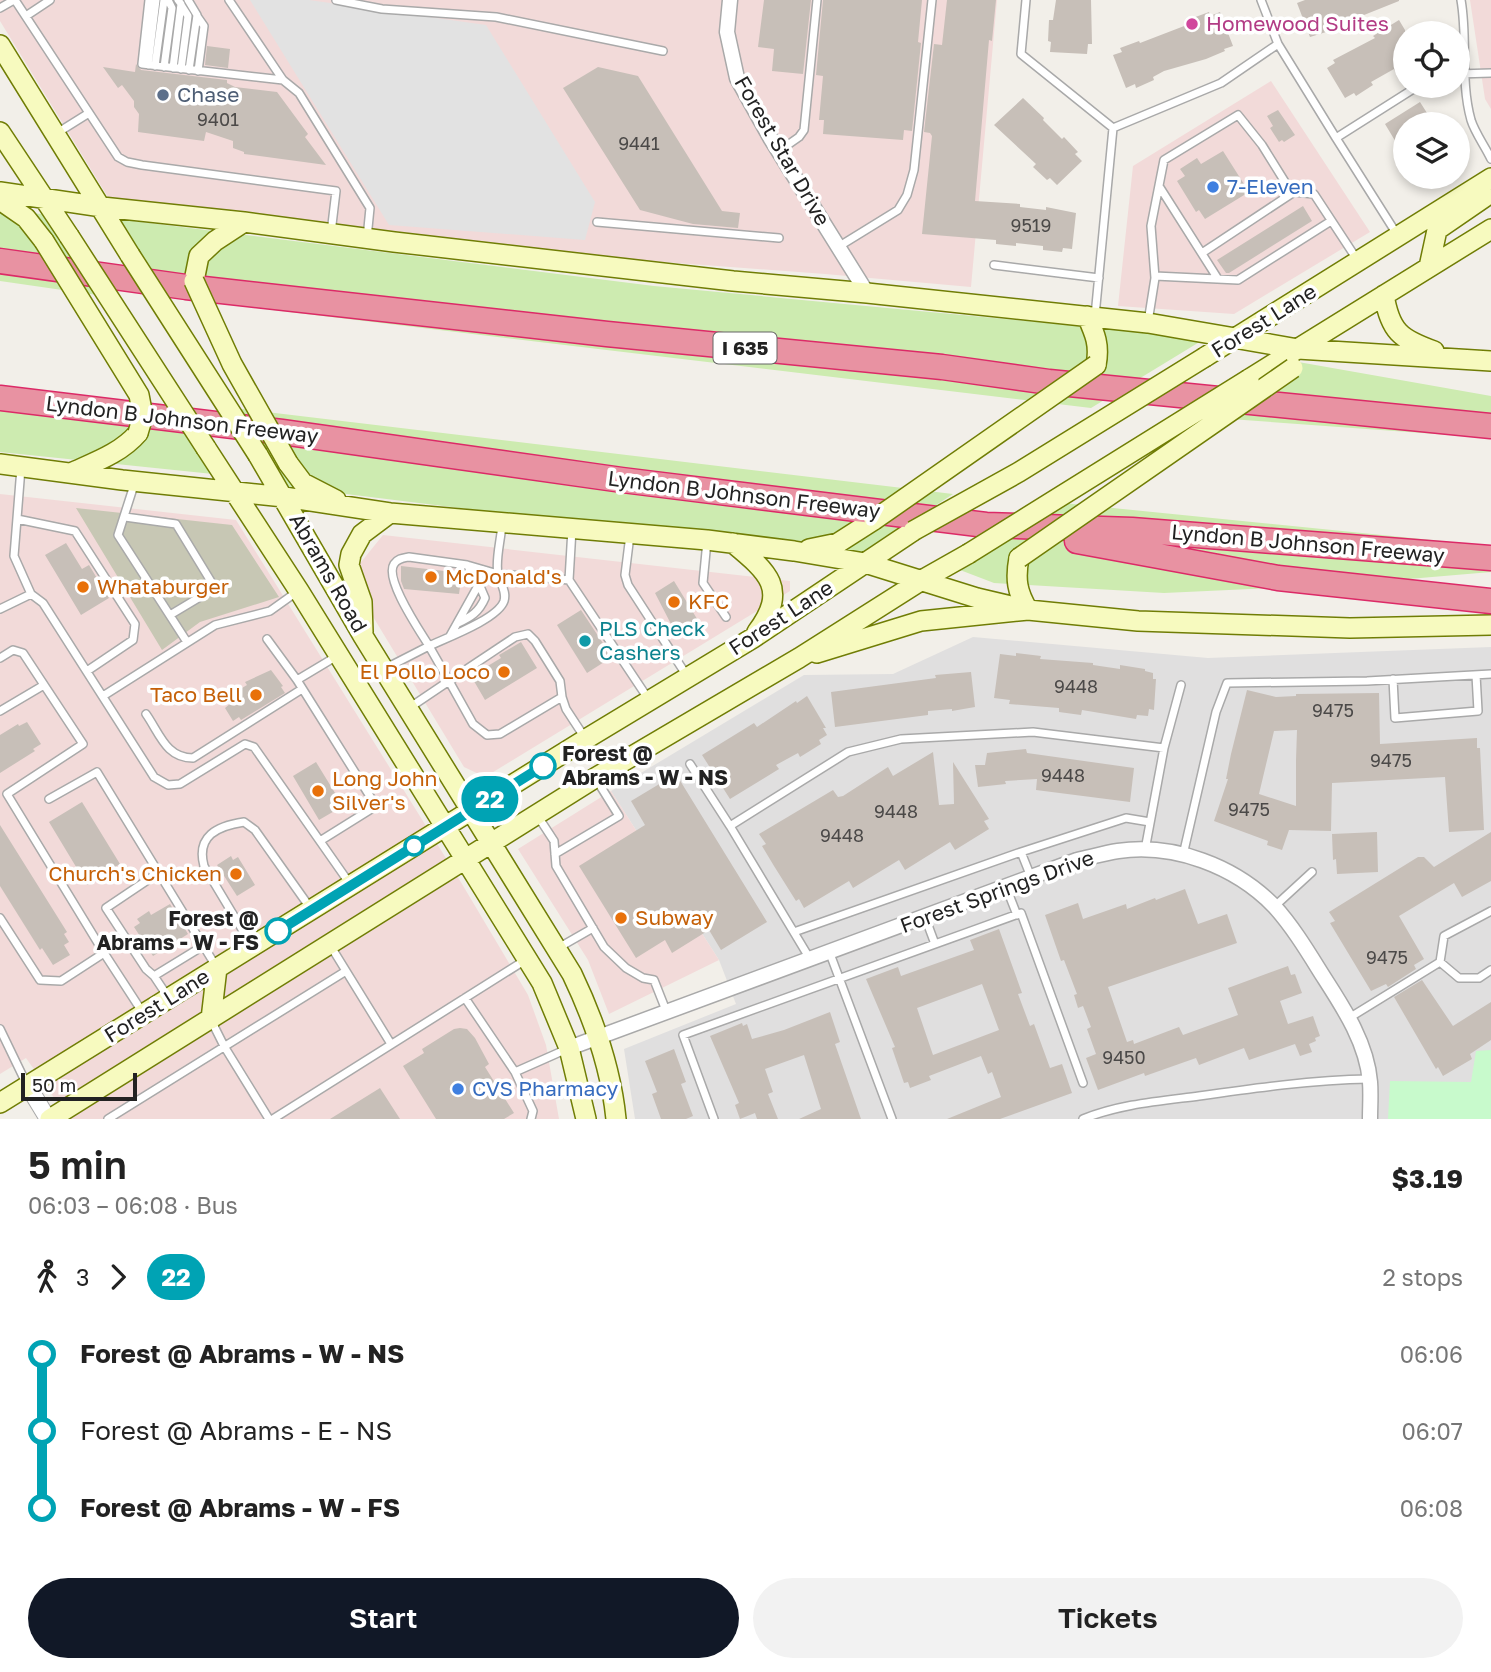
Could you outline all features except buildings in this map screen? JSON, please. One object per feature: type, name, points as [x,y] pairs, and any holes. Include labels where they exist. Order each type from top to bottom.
[{"type":"highway","name":"I 635","points":[[0,261],[186,287],[942,367],[1048,382],[1491,426]]},
{"type":"highway","name":"Lyndon B Johnson Freeway","points":[[0,398],[282,432],[622,480],[986,525],[1132,530],[1491,558]]},
{"type":"highway","points":[[0,405],[33,401]]},
{"type":"highway","points":[[986,525],[1278,578],[1491,601]]},
{"type":"main road","name":"Abrams Road","points":[[0,45],[284,497],[363,636],[557,948],[587,1005],[608,1069],[616,1119]]},
{"type":"main road","name":"Abrams Road","points":[[0,132],[236,492],[542,983],[569,1048],[586,1119]]},
{"type":"main road","name":"Forest Lane","points":[[0,1103],[753,638],[914,531],[1019,472],[1237,339],[1491,178]]},
{"type":"main road","points":[[0,192],[102,207],[720,280],[1148,323],[1237,339],[1309,363],[1368,354],[1491,361]]},
{"type":"main road","points":[[1429,267],[1437,230],[1491,192]]},
{"type":"main road","points":[[0,200],[26,218],[44,241],[139,395],[144,416],[138,433],[115,453],[70,473]]},
{"type":"main road","points":[[244,222],[215,241],[199,256],[194,281],[232,364],[288,463],[303,483],[349,507]]},
{"type":"main road","name":"Forest Lane","points":[[49,1119],[595,778],[799,658],[1249,379],[1296,359],[1384,295],[1491,229]]},
{"type":"main road","points":[[1384,295],[1387,315],[1395,330],[1410,343],[1458,359]]},
{"type":"main road","points":[[794,551],[838,543],[1096,365],[1099,348],[1091,317]]},
{"type":"main road","points":[[1028,610],[1016,583],[1019,558],[1296,359]]},
{"type":"main road","points":[[0,464],[135,482],[284,497],[390,513],[707,540],[794,551],[864,563],[977,598],[1028,610],[1138,621],[1337,627],[1491,625]]},
{"type":"main road","points":[[363,636],[362,602],[349,565],[351,554],[362,534],[390,513]]},
{"type":"main road","points":[[732,543],[758,564],[772,582],[774,591],[771,608],[753,638]]},
{"type":"main road","points":[[799,658],[921,621],[1028,610]]},
{"type":"main road","points":[[211,1019],[217,968]]},
{"type":"street","name":"Forest Star Drive","points":[[730,0],[727,32],[737,78],[867,293]]},
{"type":"street","name":"Forest Springs Drive","points":[[569,1048],[1077,860],[1119,851],[1145,850],[1183,855],[1234,875],[1274,907],[1300,938],[1349,1018],[1362,1049],[1370,1079],[1370,1119]]},
{"type":"street","points":[[28,1086],[49,1119]]},
{"type":"lane","points":[[0,8],[15,0],[118,158],[127,162],[335,191],[331,234]]},
{"type":"lane","points":[[26,16],[50,0]]},
{"type":"lane","points":[[149,0],[142,64],[283,80]]},
{"type":"lane","points":[[152,65],[156,0]]},
{"type":"lane","points":[[152,65],[166,0]]},
{"type":"lane","points":[[166,0],[172,8],[173,68]]},
{"type":"lane","points":[[229,0],[283,80],[299,93],[370,208],[367,239]]},
{"type":"lane","points":[[336,0],[382,9],[496,17],[663,51]]},
{"type":"lane","points":[[779,151],[799,137],[804,130],[817,0]]},
{"type":"lane","points":[[838,247],[898,209],[907,195],[914,170],[932,0]]},
{"type":"lane","points":[[1026,0],[1021,54],[1113,128]]},
{"type":"lane","points":[[1261,0],[1278,44],[1399,237]]},
{"type":"lane","points":[[1461,0],[1464,21]]},
{"type":"lane","points":[[173,68],[182,1]]},
{"type":"lane","points":[[182,1],[197,15],[194,70]]},
{"type":"lane","points":[[1113,128],[1221,83],[1278,44]]},
{"type":"lane","points":[[1470,74],[1491,73]]},
{"type":"lane","points":[[1336,138],[1399,98]]},
{"type":"lane","points":[[1466,98],[1471,121],[1491,159]]},
{"type":"lane","points":[[56,133],[89,113]]},
{"type":"lane","points":[[1148,323],[1155,276],[1151,226],[1164,160],[1238,115],[1294,192]]},
{"type":"lane","points":[[1091,317],[1099,278],[1113,128]]},
{"type":"lane","points":[[1159,186],[1218,279]]},
{"type":"lane","points":[[1202,253],[1294,192],[1314,194],[1358,261]]},
{"type":"lane","points":[[1155,276],[1238,280],[1331,221]]},
{"type":"lane","points":[[597,222],[779,238]]},
{"type":"lane","points":[[994,265],[1099,278]]},
{"type":"lane","points":[[21,467],[14,556],[31,594],[43,603],[155,777],[168,785],[180,784],[245,744],[254,747],[351,885]]},
{"type":"lane","points":[[135,482],[118,535],[187,642]]},
{"type":"lane","points":[[125,517],[176,524],[215,588],[170,615]]},
{"type":"lane","points":[[17,519],[75,531],[135,624],[133,640],[87,671]]},
{"type":"lane","points":[[384,669],[499,609],[504,602],[505,592],[498,574],[502,524]]},
{"type":"lane","points":[[572,529],[569,580],[650,700]]},
{"type":"lane","points":[[630,534],[625,575],[628,585],[688,677]]},
{"type":"lane","points":[[707,540],[703,583],[726,617]]},
{"type":"lane","points":[[562,697],[500,734],[487,735],[473,724],[400,597],[392,572],[393,565],[409,556],[467,565],[498,574],[569,580]]},
{"type":"lane","points":[[457,623],[471,617],[481,608],[485,598],[467,565]]},
{"type":"lane","points":[[450,636],[479,584]]},
{"type":"lane","points":[[103,696],[215,625],[270,611],[299,591]]},
{"type":"lane","points":[[0,609],[31,594]]},
{"type":"lane","points":[[408,709],[515,637],[528,634],[561,681],[566,709],[586,739]]},
{"type":"lane","points":[[267,639],[297,680],[376,806],[320,841]]},
{"type":"lane","points":[[0,658],[13,650],[23,653],[83,744],[7,794],[143,1014]]},
{"type":"lane","points":[[297,680],[338,655]]},
{"type":"lane","points":[[1392,680],[1395,718],[1478,711],[1476,674]]},
{"type":"lane","points":[[1183,855],[1216,712],[1227,683],[1392,680],[1491,674]]},
{"type":"lane","points":[[0,711],[44,685]]},
{"type":"lane","points":[[1145,850],[1164,748],[1181,685]]},
{"type":"lane","points":[[146,714],[172,753],[179,758],[193,758],[302,689]]},
{"type":"lane","points":[[730,826],[848,752],[901,739],[1033,732],[1164,748]]},
{"type":"lane","points":[[690,764],[810,959]]},
{"type":"lane","points":[[49,799],[97,772],[217,968]]},
{"type":"lane","points":[[555,855],[619,816],[595,778]]},
{"type":"lane","points":[[537,814],[554,841],[556,866],[593,928],[615,960],[643,978],[654,980],[667,1013]]},
{"type":"lane","points":[[794,932],[1126,818],[1150,822]]},
{"type":"lane","points":[[253,946],[204,866],[202,845],[208,836],[219,829],[243,822],[255,830],[312,910]]},
{"type":"lane","points":[[1021,852],[1032,877]]},
{"type":"lane","points":[[1274,907],[1312,872]]},
{"type":"lane","points":[[158,873],[106,908],[168,998]]},
{"type":"lane","points":[[1006,887],[1017,915]]},
{"type":"lane","points":[[1349,1018],[1440,962],[1444,936],[1491,912]]},
{"type":"lane","points":[[714,1119],[683,1035],[1021,914],[1083,1083]]},
{"type":"lane","points":[[0,918],[40,980],[61,981],[104,953]]},
{"type":"lane","points":[[925,918],[934,944]]},
{"type":"lane","points":[[557,948],[593,928]]},
{"type":"lane","points":[[330,944],[391,1044]]},
{"type":"lane","points":[[154,976],[203,946]]},
{"type":"lane","points":[[829,951],[892,1119]]},
{"type":"lane","points":[[211,1019],[224,1046],[271,1119],[527,958]]},
{"type":"lane","points":[[1440,962],[1459,978],[1479,978],[1491,970]]},
{"type":"lane","points":[[108,1119],[346,971]]},
{"type":"lane","points":[[465,998],[516,1072],[533,1111],[531,1119]]},
{"type":"lane","points":[[0,1029],[28,1086]]},
{"type":"lane","points":[[516,1072],[569,1048]]},
{"type":"lane","points":[[1083,1119],[1104,1110],[1154,1102],[1312,1082],[1370,1079]]},
{"type":"shaded area","points":[[0,0],[997,0],[971,287],[394,242],[114,207],[0,21]]},
{"type":"shaded area","points":[[250,0],[309,0],[486,25],[595,202],[585,240],[389,225]]},
{"type":"shaded area","points":[[1470,0],[1491,0],[1491,109],[1485,99]]},
{"type":"shaded area","points":[[1271,81],[1370,232],[1234,314],[1118,306],[1133,166]]},
{"type":"shaded area","points":[[0,494],[236,520],[528,995],[546,1045],[559,1119],[69,1119],[26,1058],[0,1074]]},
{"type":"shaded area","points":[[76,508],[232,525],[279,597],[200,622],[162,650]]},
{"type":"shaded area","points":[[383,535],[790,581],[790,591],[485,777],[464,767],[349,577]]},
{"type":"shaded area","points":[[973,637],[1208,658],[1491,647],[1491,1119],[635,1119],[624,1049],[736,1004],[719,960],[611,791],[804,675],[893,674]]},
{"type":"shaded area","points":[[611,791],[719,960],[609,1014],[588,960],[518,849]]},
{"type":"green space","points":[[0,209],[49,215],[104,296],[0,281]]},
{"type":"green space","points":[[117,219],[654,286],[1206,338],[1091,408],[164,297]]},
{"type":"green space","points":[[1287,360],[1491,396],[1491,438],[1202,417]]},
{"type":"green space","points":[[0,387],[172,405],[213,474],[0,452]]},
{"type":"green space","points":[[234,408],[953,494],[857,557],[281,486]]},
{"type":"green space","points":[[1063,503],[1491,546],[1491,572],[1338,585],[1164,593],[994,583],[960,570]]},
{"type":"green space","points":[[1491,1050],[1491,1119],[1388,1119],[1390,1081],[1471,1082],[1476,1051]]},
{"type":"bus line","name":"22","points":[[278,931],[543,766]]},
{"type":"place","name":"Homewood Suites","points":[[1192,24]]},
{"type":"place","name":"Chase","points":[[163,95]]},
{"type":"place","name":"7-Eleven","points":[[1213,187]]},
{"type":"place","name":"McDonald's","points":[[431,577]]},
{"type":"place","name":"Whataburger","points":[[83,587]]},
{"type":"place","name":"KFC","points":[[674,602]]},
{"type":"place","name":"PLS Check Cashers","points":[[585,641]]},
{"type":"place","name":"El Pollo Loco","points":[[504,672]]},
{"type":"place","name":"Taco Bell","points":[[256,695]]},
{"type":"place","name":"Forest @ Abrams - W - NS","points":[[543,766]]},
{"type":"place","name":"Long John Silver's","points":[[318,791]]},
{"type":"place","name":"Church's Chicken","points":[[236,874]]},
{"type":"place","name":"Subway","points":[[621,918]]},
{"type":"place","name":"Forest @ Abrams - W - FS","points":[[278,931]]},
{"type":"place","name":"CVS Pharmacy","points":[[458,1089]]}]
